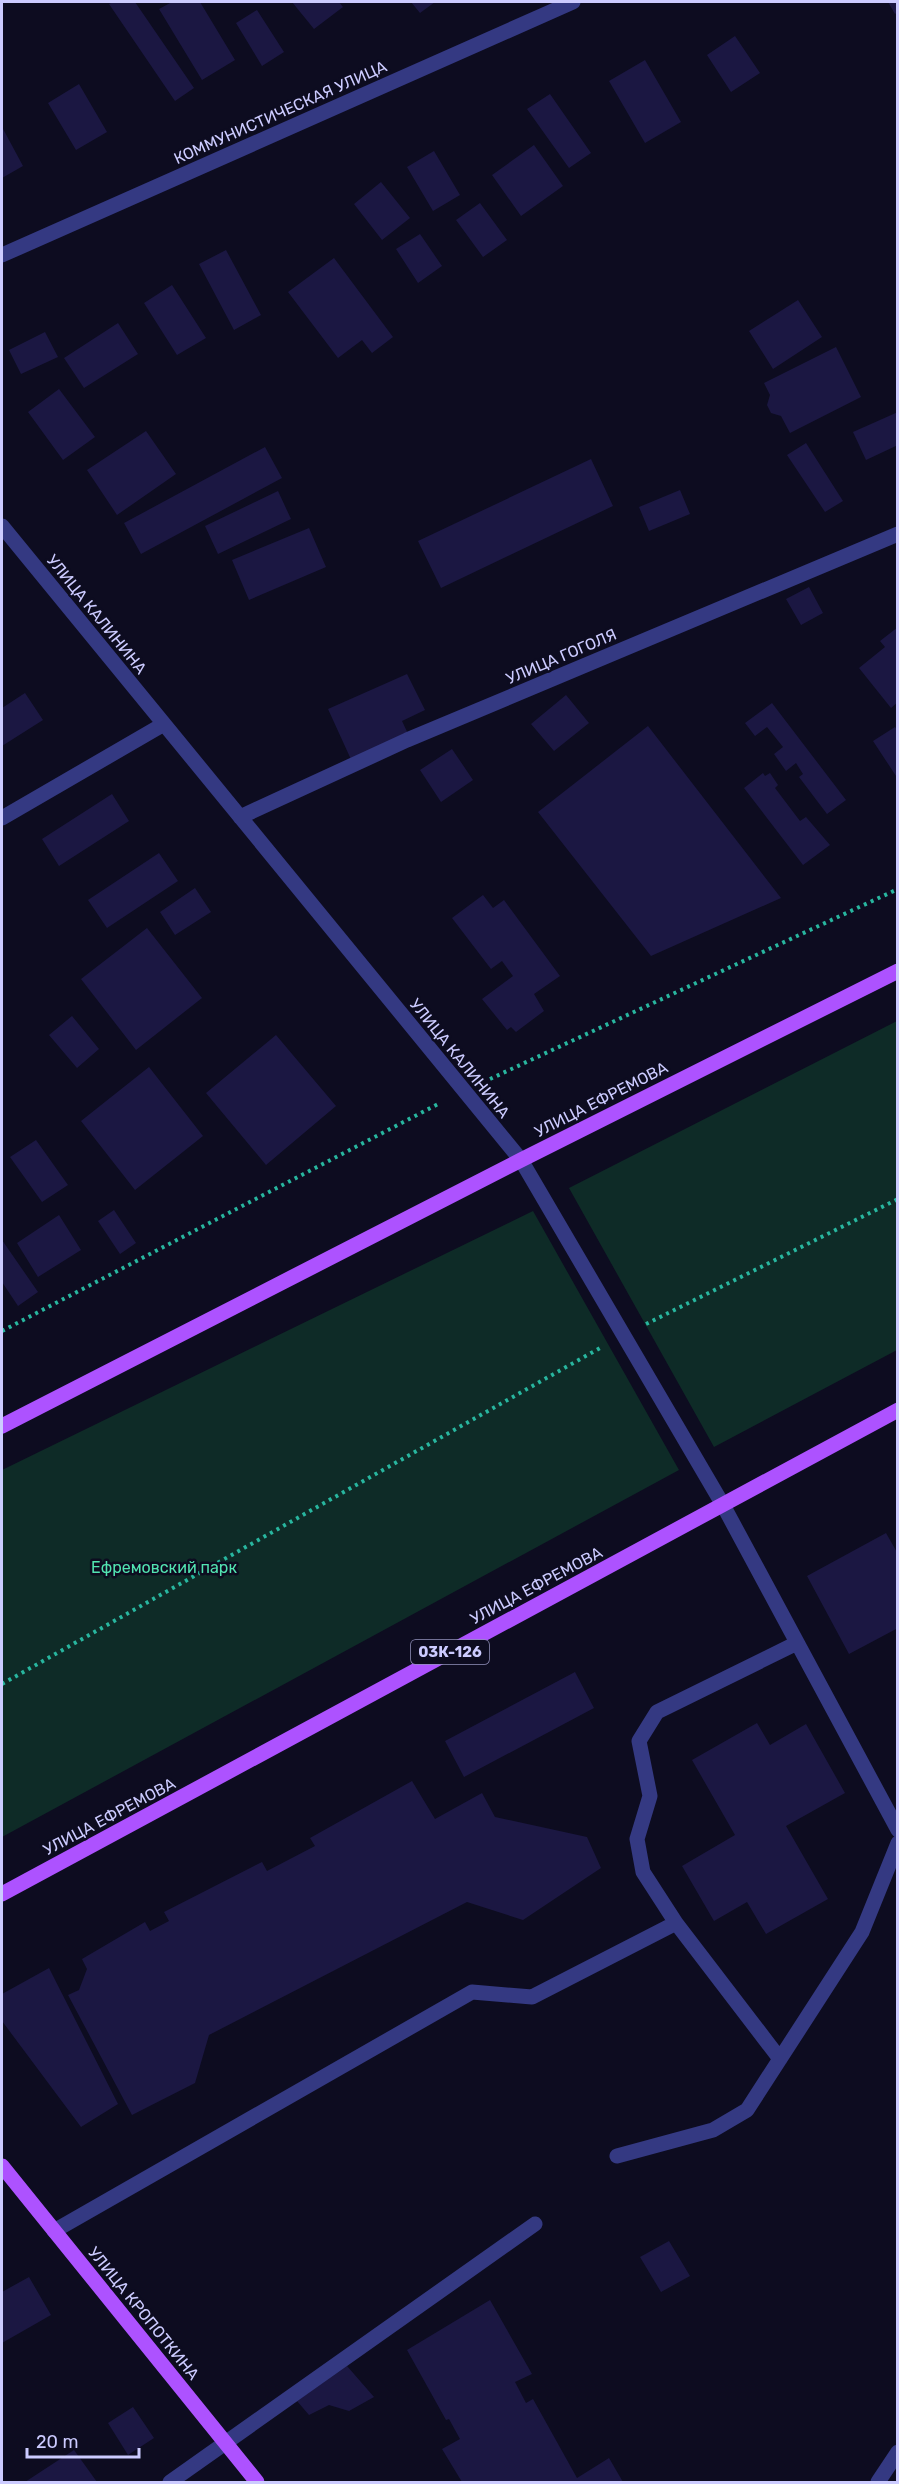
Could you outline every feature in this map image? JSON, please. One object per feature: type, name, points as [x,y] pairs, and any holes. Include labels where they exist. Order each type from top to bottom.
[{"type":"main road","name":"УЛИЦА ЕФРЕМОВА","points":[[2,1426],[521,1160],[897,971]]},
{"type":"main road","name":"УЛИЦА ЕФРЕМОВА","points":[[2,1894],[897,1410]]},
{"type":"main road","name":"УЛИЦА КРОПОТКИНА","points":[[2,2166],[257,2482]]},
{"type":"street","name":"КОММУНИСТИЧЕСКАЯ УЛИЦА","points":[[2,255],[573,2]]},
{"type":"street","name":"УЛИЦА КАЛИНИНА","points":[[2,526],[521,1160],[723,1505],[897,1830]]},
{"type":"street","name":"УЛИЦА ГОГОЛЯ","points":[[240,817],[407,740],[897,534]]},
{"type":"street","points":[[2,818],[164,724]]},
{"type":"street","points":[[780,2059],[676,1923],[643,1872],[637,1839],[650,1796],[639,1741],[657,1712],[797,1643]]},
{"type":"street","points":[[617,2156],[713,2130],[747,2110],[861,1932],[897,1844]]},
{"type":"street","points":[[54,2231],[472,1992],[532,1997],[676,1923]]},
{"type":"street","points":[[170,2482],[535,2224]]},
{"type":"street","points":[[878,2482],[897,2452]]},
{"type":"path","points":[[2,1684],[623,1335],[897,1199]]},
{"type":"green space","points":[[897,1021],[897,1350],[714,1447],[569,1188]]},
{"type":"green space","name":"Ефремовский парк","points":[[533,1211],[679,1470],[2,1837],[2,1470]]},
{"type":"building","points":[[135,2],[194,88],[175,101],[109,4]]},
{"type":"building","points":[[172,2],[200,2],[235,60],[202,80],[159,9]]},
{"type":"building","points":[[292,2],[339,2],[343,7],[314,29]]},
{"type":"building","points":[[411,2],[435,2],[420,13]]},
{"type":"building","points":[[888,2],[898,2],[898,12],[895,14]]},
{"type":"building","points":[[257,10],[284,52],[262,66],[236,23]]},
{"type":"building","points":[[735,36],[760,73],[731,92],[707,55]]},
{"type":"building","points":[[645,60],[681,122],[645,143],[609,81]]},
{"type":"building","points":[[79,84],[107,132],[76,150],[48,103]]},
{"type":"building","points":[[550,94],[591,153],[569,168],[527,109]]},
{"type":"building","points":[[2,127],[23,166],[2,178]]},
{"type":"building","points":[[534,145],[563,186],[521,216],[492,175]]},
{"type":"building","points":[[434,151],[460,195],[433,211],[407,167]]},
{"type":"building","points":[[381,182],[410,218],[382,240],[354,204]]},
{"type":"building","points":[[480,203],[507,240],[483,257],[456,220]]},
{"type":"building","points":[[420,234],[442,266],[418,283],[396,249]]},
{"type":"building","points":[[226,250],[261,315],[234,330],[199,264]]},
{"type":"building","points":[[334,258],[393,337],[372,353],[362,340],[338,358],[288,292]]},
{"type":"building","points":[[172,285],[206,338],[177,355],[144,303]]},
{"type":"building","points":[[798,300],[822,337],[773,369],[749,331]]},
{"type":"building","points":[[118,323],[138,354],[84,388],[64,358]]},
{"type":"building","points":[[45,332],[58,357],[21,374],[9,350]]},
{"type":"building","points":[[836,347],[861,397],[790,433],[781,416],[771,413],[767,405],[770,395],[764,383]]},
{"type":"building","points":[[59,389],[95,437],[63,460],[28,412]]},
{"type":"building","points":[[898,412],[898,445],[866,460],[853,432]]},
{"type":"building","points":[[146,431],[176,474],[117,515],[87,470]]},
{"type":"building","points":[[806,443],[843,501],[825,512],[787,455]]},
{"type":"building","points":[[265,447],[282,478],[141,554],[124,523]]},
{"type":"building","points":[[591,459],[613,506],[441,588],[418,541]]},
{"type":"building","points":[[680,490],[690,514],[649,531],[639,507]]},
{"type":"building","points":[[278,491],[291,519],[218,554],[205,526]]},
{"type":"building","points":[[309,528],[326,567],[249,600],[232,560]]},
{"type":"building","points":[[809,587],[823,613],[801,625],[786,599]]},
{"type":"building","points":[[898,627],[898,702],[891,708],[859,668],[885,647],[880,641]]},
{"type":"building","points":[[407,674],[425,710],[402,721],[411,740],[354,766],[328,709]]},
{"type":"building","points":[[25,693],[43,720],[2,746],[2,708]]},
{"type":"building","points":[[566,695],[589,723],[554,751],[531,724]]},
{"type":"building","points":[[772,703],[846,800],[827,814],[799,777],[803,774],[796,763],[786,771],[774,754],[783,747],[767,727],[755,736],[745,723]]},
{"type":"building","points":[[648,726],[781,898],[651,956],[538,812]]},
{"type":"building","points":[[895,727],[898,731],[898,779],[873,741]]},
{"type":"building","points":[[452,749],[473,780],[441,802],[420,770]]},
{"type":"building","points":[[763,773],[765,776],[770,773],[778,785],[775,788],[800,821],[806,817],[830,845],[803,865],[744,788]]},
{"type":"building","points":[[112,794],[129,821],[59,866],[42,839]]},
{"type":"building","points":[[159,853],[178,881],[107,928],[88,900]]},
{"type":"building","points":[[195,888],[211,912],[175,935],[160,912]]},
{"type":"building","points":[[483,895],[493,908],[504,900],[560,976],[534,994],[544,1011],[516,1032],[511,1027],[507,1030],[482,999],[513,976],[502,961],[491,969],[452,918]]},
{"type":"building","points":[[147,928],[202,998],[136,1050],[81,979]]},
{"type":"building","points":[[72,1016],[99,1049],[77,1068],[49,1035]]},
{"type":"building","points":[[276,1035],[336,1106],[266,1165],[206,1093]]},
{"type":"building","points":[[149,1067],[203,1136],[135,1190],[81,1121]]},
{"type":"building","points":[[36,1140],[68,1185],[42,1202],[10,1157]]},
{"type":"building","points":[[114,1210],[136,1243],[120,1254],[98,1221]]},
{"type":"building","points":[[59,1215],[81,1250],[38,1277],[17,1243]]},
{"type":"building","points":[[2,1240],[38,1292],[18,1306],[2,1282]]},
{"type":"building","points":[[886,1533],[898,1554],[898,1628],[849,1654],[807,1576]]},
{"type":"building","points":[[575,1672],[594,1708],[464,1777],[445,1741]]},
{"type":"building","points":[[757,1723],[770,1745],[806,1724],[845,1793],[786,1826],[828,1899],[766,1934],[747,1902],[714,1921],[682,1866],[735,1835],[692,1760]]},
{"type":"building","points":[[412,1781],[435,1819],[482,1793],[495,1817],[587,1837],[601,1868],[523,1920],[467,1902],[209,2035],[195,2083],[132,2115],[68,1995],[79,1990],[87,1969],[82,1959],[145,1922],[150,1931],[169,1921],[164,1912],[262,1862],[267,1871],[315,1846],[310,1838]]},
{"type":"building","points":[[49,1968],[118,2104],[81,2127],[2,2021],[2,1994]]},
{"type":"building","points":[[669,2241],[690,2276],[661,2292],[640,2257]]},
{"type":"building","points":[[29,2277],[51,2315],[2,2343],[2,2292]]},
{"type":"building","points":[[490,2300],[532,2374],[515,2382],[526,2403],[533,2399],[577,2478],[609,2458],[623,2482],[462,2482],[442,2449],[460,2439],[449,2419],[446,2420],[407,2350]]},
{"type":"building","points":[[347,2366],[374,2397],[349,2411],[329,2405],[309,2415],[297,2401]]},
{"type":"building","points":[[133,2407],[154,2438],[128,2455],[108,2423]]},
{"type":"building","points":[[74,2450],[97,2482],[25,2482]]}]
